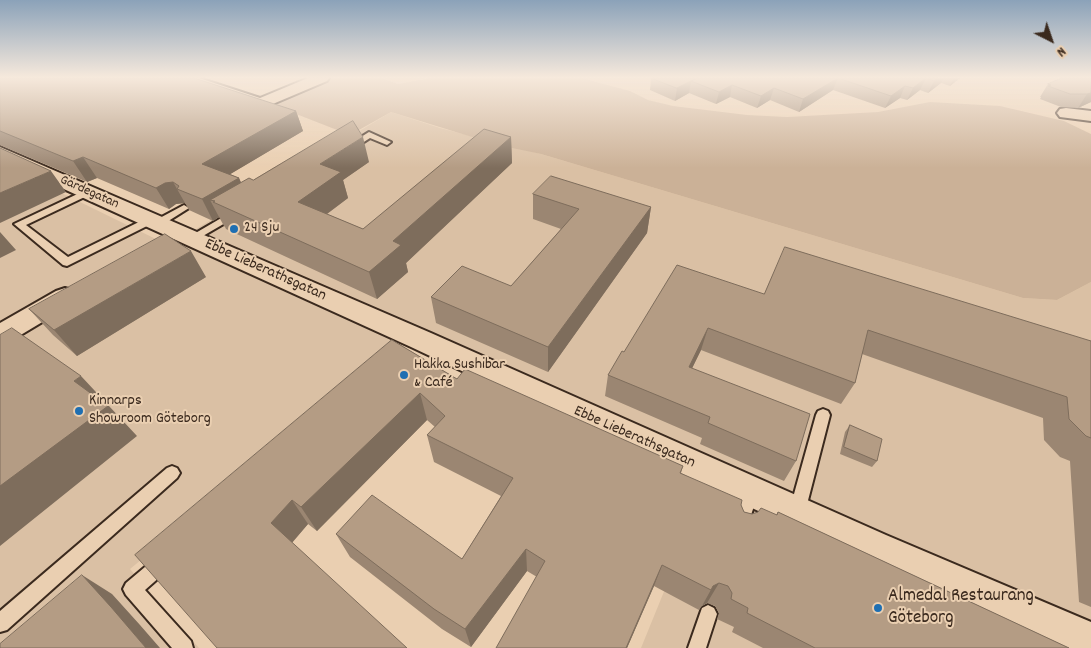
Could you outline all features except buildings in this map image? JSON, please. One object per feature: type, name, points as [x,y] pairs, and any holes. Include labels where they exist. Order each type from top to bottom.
[{"type":"street","points":[[1066,113],[1091,116]]},
{"type":"street","name":"Gärdegatan","points":[[0,153],[169,228]]},
{"type":"street","name":"Ebbe Lieberathsgatan","points":[[169,228],[414,347],[468,363],[752,492],[1091,642]]},
{"type":"street","points":[[0,335],[85,286]]},
{"type":"lane","points":[[344,150],[369,135],[387,142]]},
{"type":"lane","points":[[88,192],[19,224],[67,262],[169,228],[242,209]]},
{"type":"lane","points":[[797,512],[823,415]]},
{"type":"lane","points":[[0,623],[172,473]]},
{"type":"lane","points":[[738,528],[752,492]]},
{"type":"lane","points":[[176,551],[132,589],[184,648]]},
{"type":"lane","points":[[697,648],[708,614]]},
{"type":"shaded area","points":[[281,108],[691,108],[747,115],[787,117],[878,112],[898,108],[1010,108],[1064,121],[1091,134],[1091,282],[1057,300],[1023,298],[541,154],[498,145],[391,112],[350,135]]},
{"type":"shaded area","points":[[391,112],[440,128],[541,154],[1023,298],[1057,300],[1091,282],[1091,648],[641,648],[707,486],[403,344],[130,569],[199,648],[0,648],[0,163],[162,242],[196,229]]},
{"type":"place","name":"24 Sju","points":[[234,229]]},
{"type":"place","name":"Hakka Sushibar & Café","points":[[404,375]]},
{"type":"place","name":"Kinnarps Showroom Göteborg","points":[[79,411]]},
{"type":"place","name":"Almedal Restaurang Göteborg","points":[[878,608]]}]
